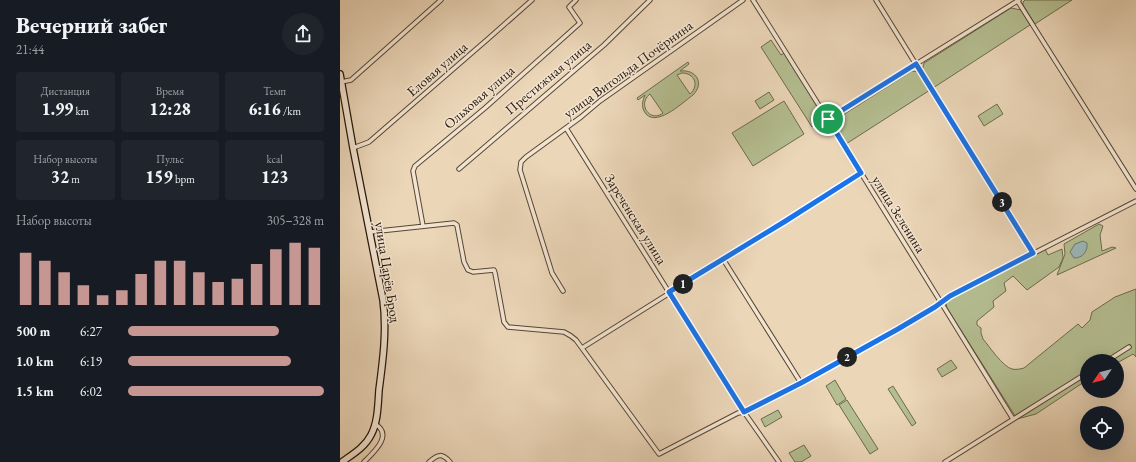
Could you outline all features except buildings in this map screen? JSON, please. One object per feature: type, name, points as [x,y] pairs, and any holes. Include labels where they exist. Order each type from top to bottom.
[{"type":"street","points":[[341,82],[351,80],[441,0]]},
{"type":"street","name":"Еловая улица","points":[[353,148],[369,142],[532,0]]},
{"type":"street","name":"Ольховая улица","points":[[422,226],[413,171],[415,166],[485,108],[580,23],[569,7],[576,0]]},
{"type":"street","name":"Престижная улица","points":[[458,168],[604,45],[650,0]]},
{"type":"street","name":"улица Витольда Почёрнина","points":[[563,291],[552,273],[520,170],[522,162],[600,101],[743,0]]},
{"type":"street","name":"улица Зеленина","points":[[752,0],[828,119],[1013,419]]},
{"type":"street","points":[[876,0],[1033,253]]},
{"type":"street","points":[[828,119],[1018,0],[1136,189]]},
{"type":"street","name":"улица Царёв Брод","points":[[340,74],[383,300],[385,318],[385,339],[376,424],[372,435],[367,441],[342,462]]},
{"type":"street","name":"Зареченская улица","points":[[566,128],[744,412],[779,462]]},
{"type":"street","points":[[582,348],[669,292],[861,173]]},
{"type":"street","points":[[370,232],[454,223],[457,225],[464,262],[468,270],[473,272],[494,270],[504,322],[508,327],[564,332],[576,340],[659,454],[738,413],[744,412],[801,383],[898,329],[950,296],[1136,201]]},
{"type":"street","points":[[723,259],[801,383]]},
{"type":"street","points":[[1118,354],[1129,347]]},
{"type":"street","points":[[945,462],[1080,377]]},
{"type":"street","points":[[364,462],[378,447],[382,437],[381,428],[376,424]]},
{"type":"street","points":[[429,462],[436,457],[443,455],[450,462]]},
{"type":"green space","points":[[1025,0],[1072,0],[1035,24],[1023,5]]},
{"type":"green space","points":[[1011,8],[1021,10],[1030,25],[933,88],[922,71],[924,63]]},
{"type":"green space","points":[[771,40],[781,55],[784,53],[825,118],[812,127],[761,47]]},
{"type":"green space","points":[[688,62],[689,64],[680,71],[690,72],[697,78],[698,86],[693,95],[675,109],[661,116],[654,118],[649,116],[644,111],[643,101],[645,95],[638,100],[637,98]],"holes":[[[682,73],[690,75],[694,80],[695,87],[690,94],[677,75]],[[650,94],[663,113],[654,116],[647,111],[645,103],[646,98]]]},
{"type":"green space","points":[[912,71],[918,72],[930,90],[846,144],[834,124],[835,120]]},
{"type":"green space","points":[[769,92],[774,100],[760,109],[755,101]]},
{"type":"green space","points":[[784,101],[804,134],[753,166],[732,133]]},
{"type":"green space","points":[[997,104],[1003,114],[984,126],[978,116]]},
{"type":"green space","points":[[1099,224],[1103,226],[1100,235],[1102,251],[1112,247],[1116,248],[1057,275],[1065,254],[1064,244]]},
{"type":"green space","points":[[1045,249],[1048,255],[1062,249],[1063,258],[1059,267],[1027,290],[1013,276],[1004,283],[1006,291],[993,301],[994,307],[977,321],[977,325],[981,328],[983,339],[996,356],[1008,367],[1012,369],[1024,368],[1078,324],[1082,328],[1090,320],[1092,312],[1115,297],[1136,289],[1136,357],[1133,354],[1124,359],[1124,354],[1080,354],[1080,385],[1036,414],[1017,419],[947,308],[946,303],[949,298]]},
{"type":"green space","points":[[951,360],[957,368],[942,377],[937,369]]},
{"type":"green space","points":[[835,380],[846,399],[837,405],[826,386]]},
{"type":"green space","points":[[893,386],[916,423],[912,426],[888,389]]},
{"type":"green space","points":[[847,400],[878,449],[870,454],[839,405]]},
{"type":"green space","points":[[778,410],[782,417],[765,427],[761,419]]},
{"type":"green space","points":[[804,445],[811,456],[801,462],[795,462],[789,453]]},
{"type":"water","points":[[1083,241],[1087,243],[1086,251],[1080,257],[1074,258],[1070,252],[1075,244]]},
{"type":"route","points":[[916,64],[1033,253],[950,296],[935,307],[898,329],[801,383],[744,412],[669,292],[861,173],[828,119],[916,64]]}]
